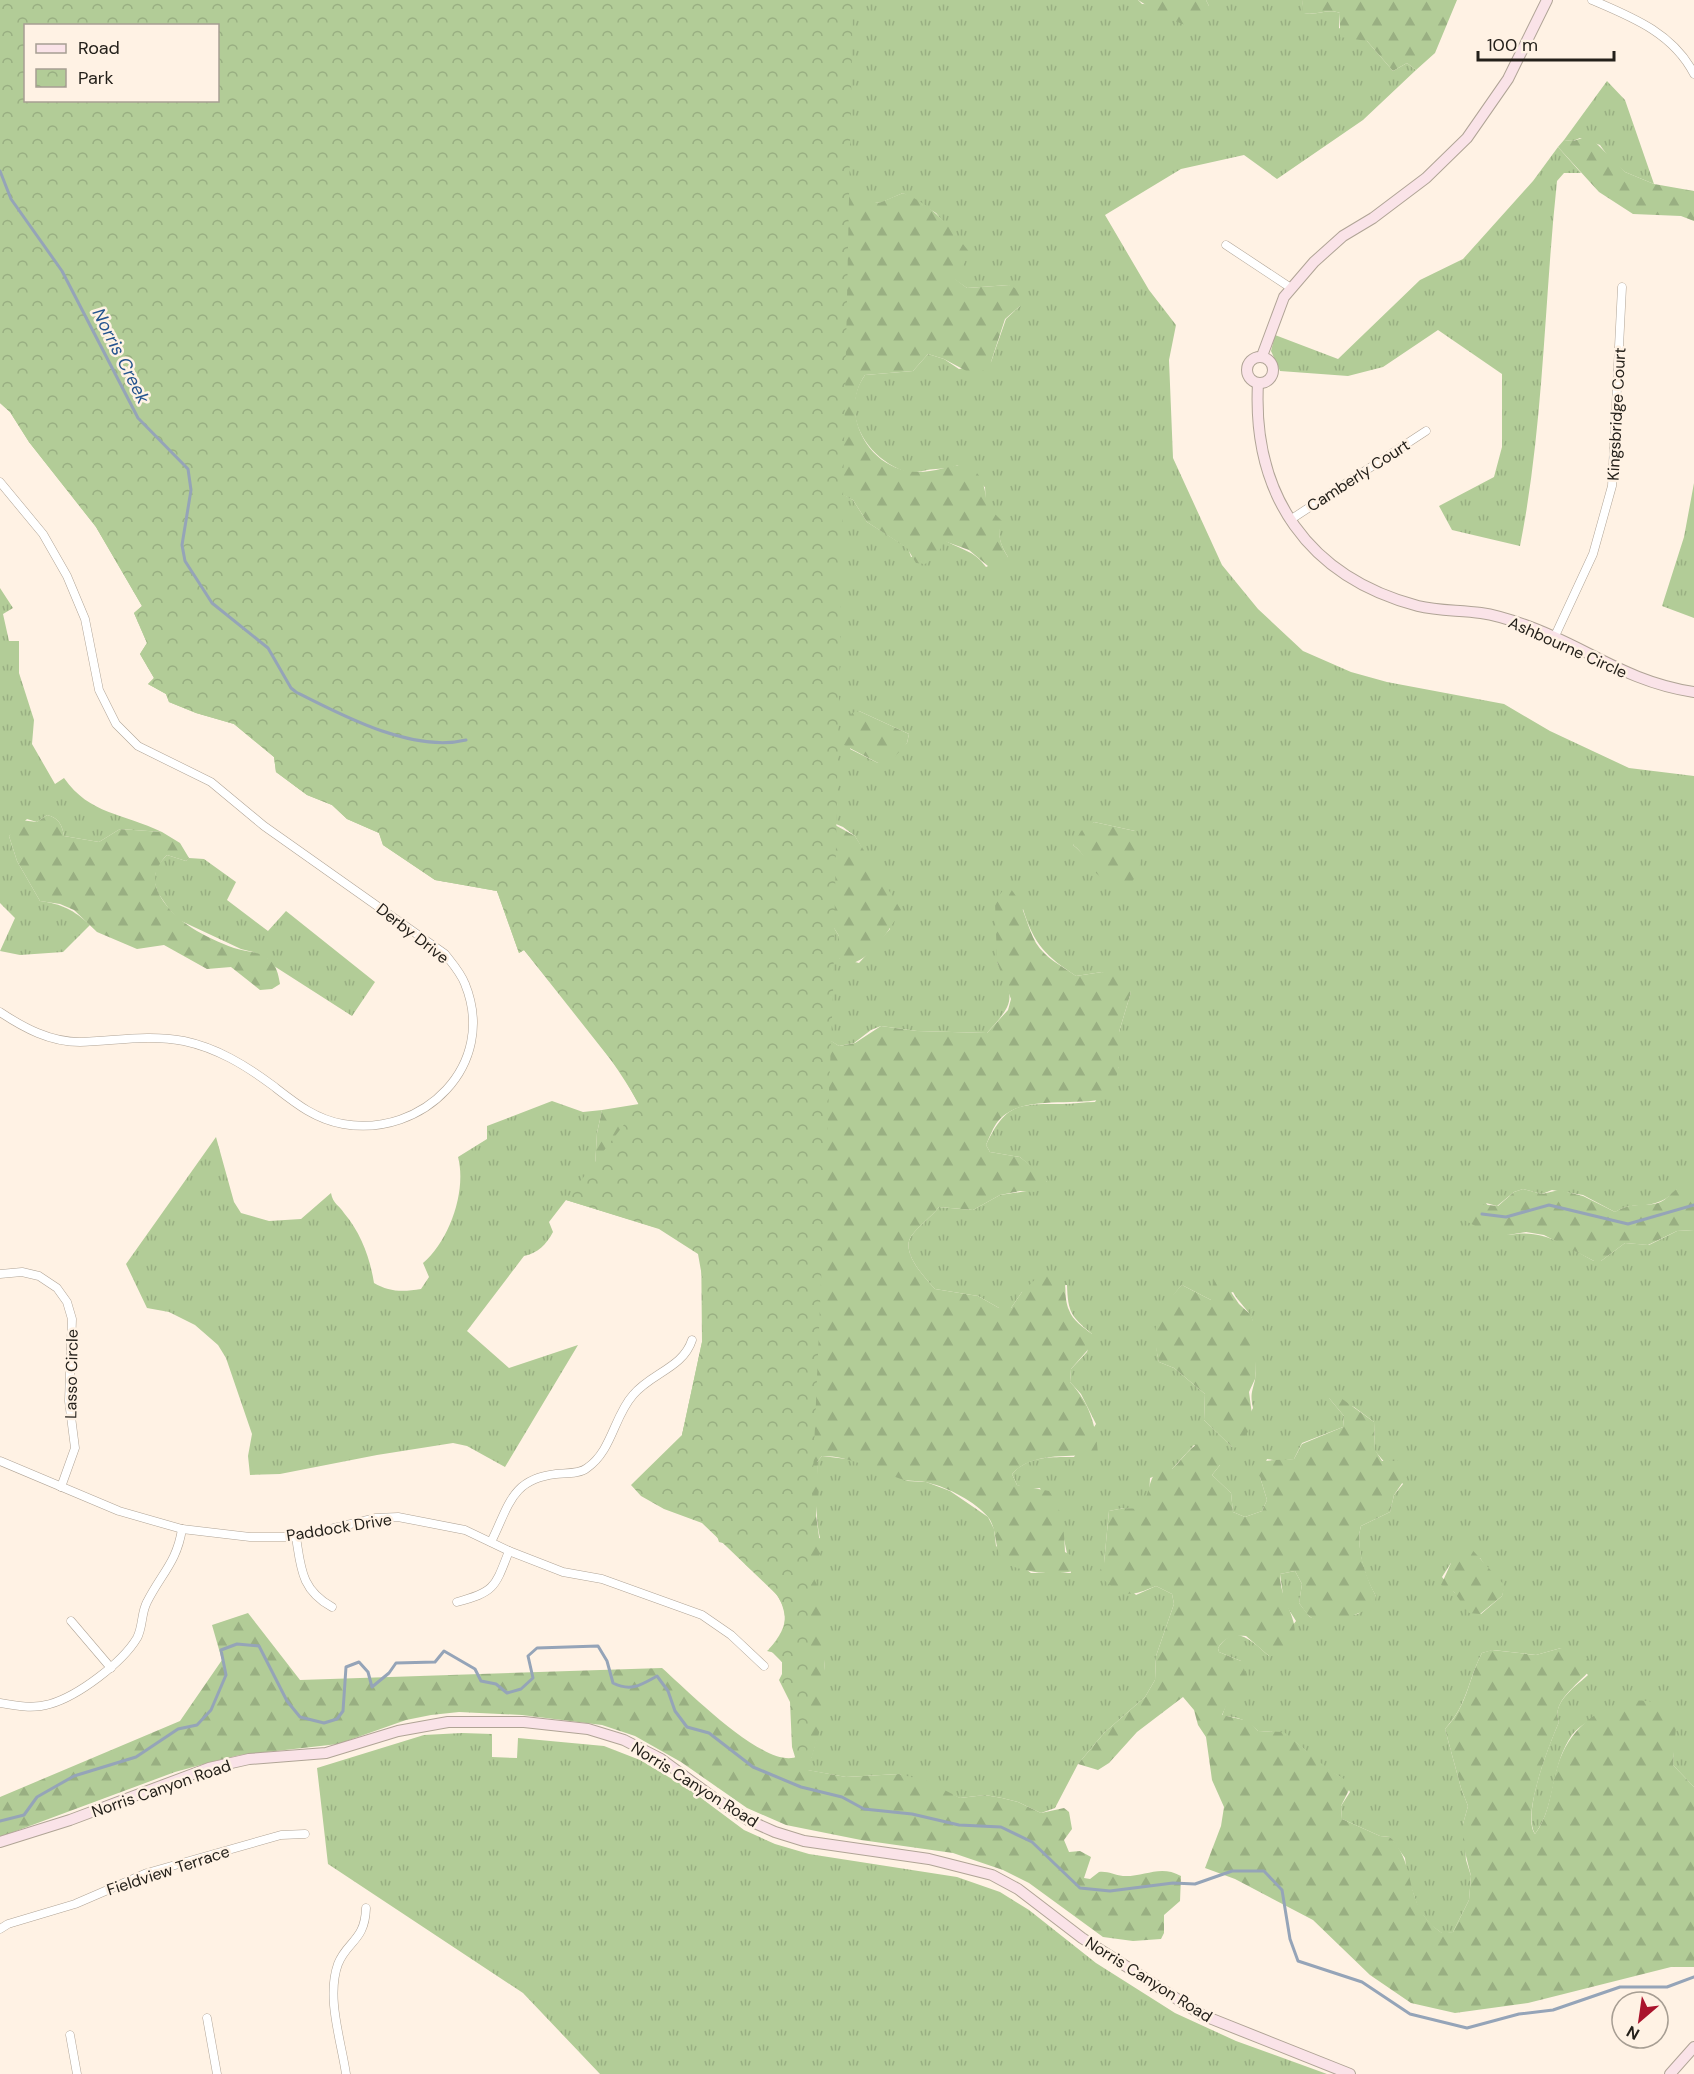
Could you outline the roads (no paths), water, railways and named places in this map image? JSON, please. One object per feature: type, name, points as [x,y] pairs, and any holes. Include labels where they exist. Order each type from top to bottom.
[{"type":"street","name":"Ashbourne Circle","points":[[1547,0],[1508,79],[1467,138],[1426,178],[1373,218],[1343,236],[1291,288],[1272,324],[1262,356],[1250,361],[1246,370],[1250,379],[1258,383],[1258,423],[1264,463],[1290,520],[1318,555],[1339,572],[1365,588],[1420,607],[1504,618],[1554,638],[1626,674],[1694,692]]},
{"type":"street","points":[[1592,0],[1653,29],[1675,47],[1694,74]]},
{"type":"street","points":[[1226,245],[1291,288]]},
{"type":"street","name":"Kingsbridge Court","points":[[1554,638],[1593,554],[1610,497],[1615,466],[1622,287]]},
{"type":"street","points":[[1258,383],[1269,380],[1273,374],[1271,363],[1262,356]]},
{"type":"street","name":"Camberly Court","points":[[1290,520],[1426,431]]},
{"type":"street","name":"Derby Drive","points":[[0,482],[43,534],[67,576],[85,619],[99,690],[116,724],[138,746],[211,782],[264,826],[445,954],[465,984],[471,1015],[471,1031],[462,1069],[451,1087],[435,1102],[403,1119],[384,1124],[344,1124],[307,1112],[255,1073],[228,1056],[205,1046],[181,1040],[132,1037],[78,1042],[47,1036],[24,1028],[0,1012]]},
{"type":"street","name":"Lasso Circle","points":[[0,1274],[22,1272],[39,1276],[57,1288],[70,1310],[72,1319],[69,1401],[75,1448],[61,1487]]},
{"type":"street","points":[[491,1542],[516,1492],[527,1480],[585,1470],[605,1448],[631,1396],[648,1380],[682,1359],[692,1340]]},
{"type":"street","name":"Paddock Drive","points":[[0,1461],[119,1511],[182,1529],[250,1537],[296,1537],[376,1518],[398,1517],[465,1530],[509,1551],[563,1572],[602,1579],[702,1615],[731,1635],[764,1666]]},
{"type":"street","points":[[0,1703],[33,1707],[52,1704],[111,1668],[126,1654],[139,1634],[145,1605],[179,1550],[182,1529]]},
{"type":"street","points":[[296,1537],[301,1570],[309,1590],[332,1607]]},
{"type":"street","points":[[457,1602],[483,1595],[492,1589],[509,1551]]},
{"type":"street","points":[[71,1621],[111,1668]]},
{"type":"street","name":"Norris Canyon Road","points":[[0,1842],[209,1768],[249,1759],[326,1753],[398,1731],[448,1722],[524,1722],[588,1729],[624,1740],[662,1759],[748,1820],[775,1832],[804,1841],[928,1859],[992,1875],[1018,1889],[1082,1938],[1202,2015],[1350,2074]]},
{"type":"street","name":"Fieldview Terrace","points":[[0,1929],[8,1924],[75,1904],[147,1873],[281,1835],[305,1834]]},
{"type":"street","points":[[346,2074],[332,1988],[339,1962],[366,1924],[366,1908]]},
{"type":"street","points":[[207,2018],[217,2074]]},
{"type":"street","points":[[70,2035],[77,2074]]},
{"type":"street","points":[[1670,2074],[1694,2047]]},
{"type":"waterway","name":"Norris Creek","points":[[0,171],[11,199],[62,271],[138,418],[188,469],[191,490],[182,545],[185,561],[212,603],[268,648],[291,688],[296,692],[356,721],[401,737],[445,743],[466,740]]},
{"type":"waterway","points":[[1482,1214],[1506,1217],[1549,1205],[1628,1224],[1694,1205]]},
{"type":"waterway","points":[[0,1821],[24,1815],[37,1797],[74,1776],[136,1757],[178,1729],[197,1725],[211,1710],[226,1675],[221,1650],[237,1644],[259,1646],[287,1701],[300,1717],[324,1723],[337,1719],[343,1711],[346,1667],[359,1662],[368,1672],[372,1687],[389,1673],[396,1663],[435,1662],[444,1651],[475,1669],[481,1681],[496,1684],[507,1693],[521,1689],[533,1678],[528,1656],[537,1648],[598,1646],[607,1661],[613,1683],[631,1687],[641,1685],[657,1676],[668,1691],[675,1711],[687,1727],[709,1733],[753,1767],[801,1787],[842,1797],[864,1809],[912,1814],[959,1825],[1001,1827],[1032,1842],[1080,1888],[1110,1891],[1173,1883],[1195,1884],[1232,1871],[1264,1871],[1282,1890],[1290,1939],[1298,1961],[1362,1982],[1410,2014],[1467,2028],[1519,2014],[1553,2010],[1620,1987],[1667,1987],[1694,1977]]}]
